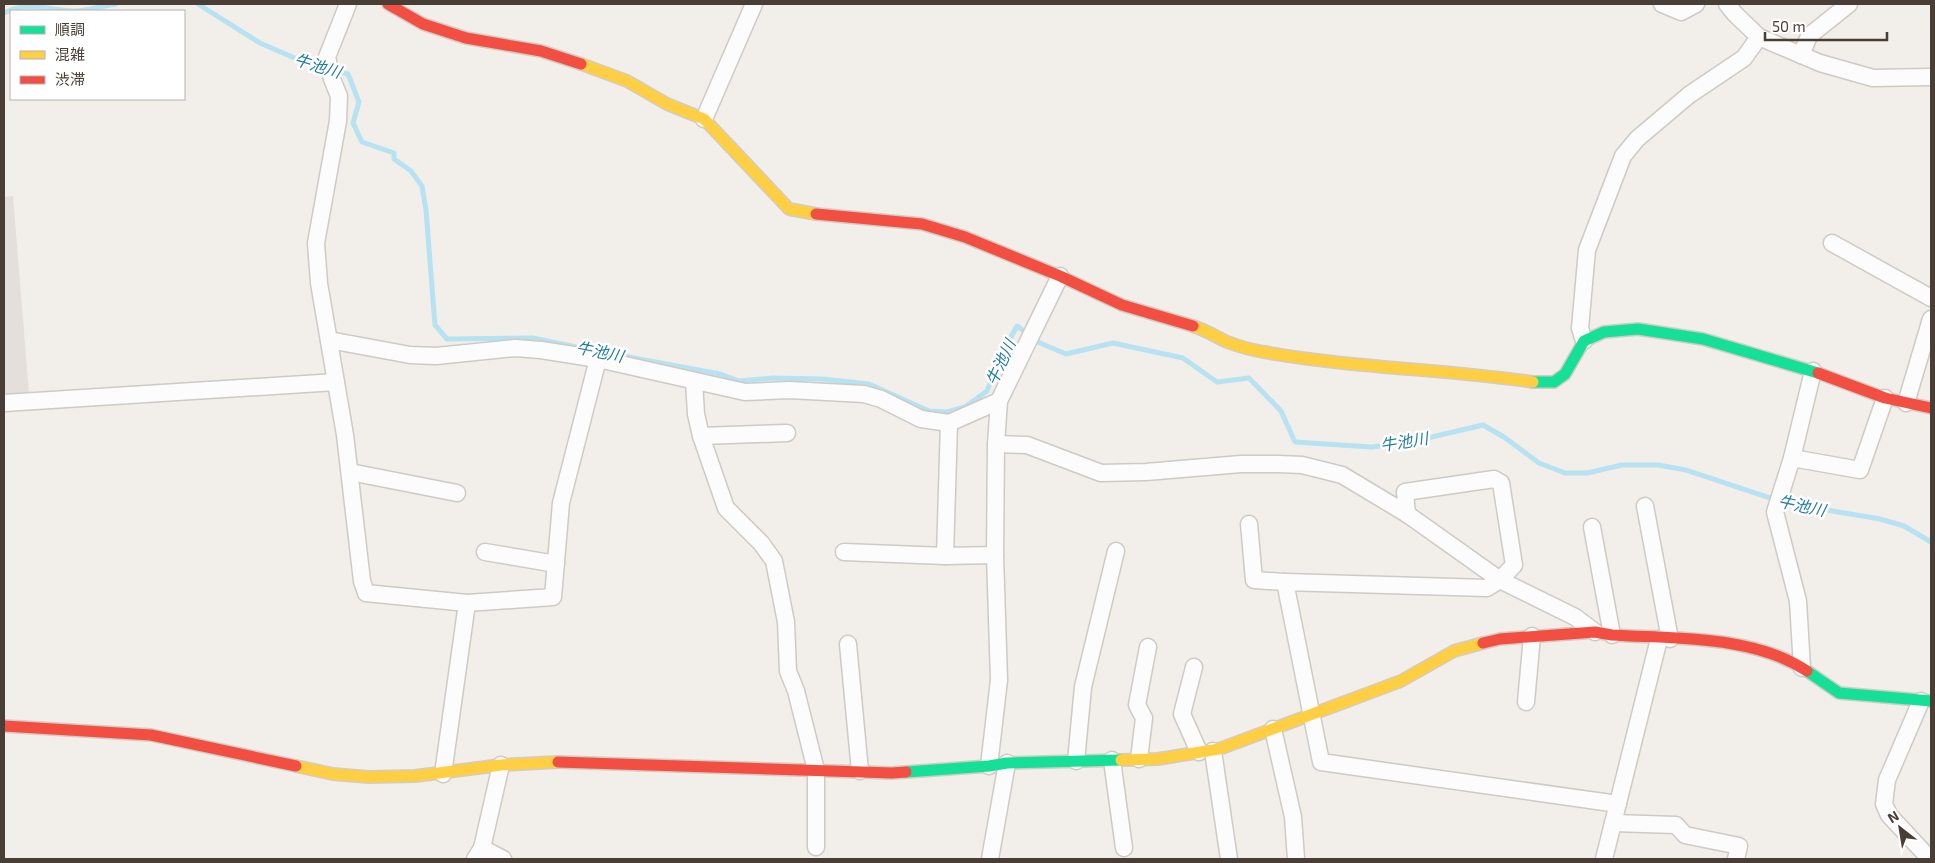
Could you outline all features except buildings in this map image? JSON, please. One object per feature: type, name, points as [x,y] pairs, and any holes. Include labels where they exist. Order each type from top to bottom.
[{"type":"street","points":[[348,4],[327,57],[332,80],[339,96],[338,121],[316,243],[318,283],[350,472],[362,581],[366,593],[467,602],[553,597],[561,503],[598,359]]},
{"type":"street","points":[[388,4],[423,24],[457,35],[541,52],[627,80],[667,104],[704,119],[775,196],[790,209],[808,214],[922,224],[965,237],[1002,254],[1060,276],[1122,305],[1202,329],[1228,342],[1262,352],[1324,360],[1479,374],[1540,383],[1554,382],[1565,374],[1584,341],[1604,332],[1638,329],[1703,339],[1812,371],[1884,398],[1931,408]]},
{"type":"street","points":[[704,119],[754,4]]},
{"type":"street","points":[[1662,4],[1681,12],[1696,4]]},
{"type":"street","points":[[1727,4],[1759,37],[1820,63],[1873,78],[1931,77]]},
{"type":"street","points":[[1801,55],[1809,36],[1849,4]]},
{"type":"street","points":[[1584,341],[1580,328],[1588,250],[1623,156],[1637,139],[1688,95],[1744,58],[1759,37]]},
{"type":"street","points":[[1832,244],[1931,298]]},
{"type":"street","points":[[989,766],[999,680],[995,555],[996,444],[999,401],[1060,276]]},
{"type":"street","points":[[1906,403],[1931,319]]},
{"type":"street","points":[[329,340],[410,355],[436,356],[516,348],[541,350],[598,359],[745,392],[789,390],[864,394],[881,399],[921,420],[949,423],[999,401]]},
{"type":"street","points":[[1802,668],[1798,601],[1775,512],[1792,458],[1812,371]]},
{"type":"street","points":[[694,381],[696,414],[701,436],[726,508],[760,543],[774,561],[786,622],[788,671],[796,691],[816,770],[816,847]]},
{"type":"street","points":[[4,403],[336,382]]},
{"type":"street","points":[[1792,458],[1860,470],[1884,398]]},
{"type":"street","points":[[945,556],[949,423]]},
{"type":"street","points":[[701,436],[787,433]]},
{"type":"street","points":[[996,444],[1027,445],[1101,473],[1146,472],[1241,464],[1302,465],[1342,475],[1407,514],[1500,580],[1575,617],[1595,632]]},
{"type":"street","points":[[350,472],[458,493]]},
{"type":"street","points":[[1249,524],[1254,580],[1487,588],[1500,580],[1514,565],[1501,483],[1494,479],[1404,492],[1407,514]]},
{"type":"street","points":[[1604,859],[1665,639],[1645,506]]},
{"type":"street","points":[[1592,527],[1612,635]]},
{"type":"street","points":[[1076,761],[1083,687],[1116,551]]},
{"type":"street","points":[[485,552],[556,564]]},
{"type":"street","points":[[844,552],[945,556],[995,555]]},
{"type":"street","points":[[1285,582],[1321,762],[1618,804]]},
{"type":"street","points":[[443,774],[467,602]]},
{"type":"street","points":[[4,726],[151,735],[333,774],[369,777],[443,774],[501,765],[570,761],[892,773],[1007,763],[1158,759],[1206,751],[1312,714],[1401,681],[1454,651],[1500,639],[1595,632],[1612,635],[1735,643],[1764,651],[1802,668],[1839,693],[1926,701],[1887,780],[1884,804],[1889,815],[1930,859]]},
{"type":"street","points":[[1526,702],[1532,636]]},
{"type":"street","points":[[848,644],[860,771]]},
{"type":"street","points":[[1139,759],[1144,718],[1137,705],[1148,646]]},
{"type":"street","points":[[1194,667],[1182,714],[1206,751],[1229,859]]},
{"type":"street","points":[[1273,728],[1293,817],[1296,859]]},
{"type":"street","points":[[1112,760],[1124,848]]},
{"type":"street","points":[[990,859],[1007,763]]},
{"type":"street","points":[[501,765],[479,853],[503,859]]},
{"type":"street","points":[[1613,823],[1676,825],[1685,835],[1739,846],[1736,859]]},
{"type":"shaded area","points":[[13,196],[29,393],[4,396],[4,197]]},
{"type":"waterway","name":"牛池川","points":[[81,10],[116,4]]},
{"type":"waterway","name":"牛池川","points":[[198,4],[260,43],[306,63],[348,74],[359,102],[353,123],[362,142],[394,153],[394,159],[411,171],[422,186],[426,210],[435,325],[447,339],[533,338],[581,348]]},
{"type":"waterway","name":"牛池川","points":[[11,10],[30,6],[64,10]]},
{"type":"waterway","name":"牛池川","points":[[4,13],[10,10]]},
{"type":"waterway","name":"牛池川","points":[[612,354],[720,374],[739,381],[773,378],[822,379],[869,384],[929,411],[947,412],[965,407],[987,391],[1004,350],[1017,326],[1040,343],[1066,354],[1113,343],[1183,358],[1217,382],[1249,378],[1281,411],[1295,442],[1371,447],[1406,443],[1483,425],[1504,437],[1539,463],[1565,473],[1587,473],[1622,465],[1658,465],[1686,470],[1785,503],[1880,519],[1904,526],[1931,542]]},
{"type":"traffic: fast","points":[[1533,382],[1554,382],[1565,374],[1584,341],[1604,332],[1638,329],[1703,339],[1818,373]]},
{"type":"traffic: fast","points":[[1807,671],[1839,693],[1931,701]]},
{"type":"traffic: fast","points":[[906,772],[1007,763],[1121,760]]},
{"type":"traffic: slow","points":[[581,64],[627,81],[667,104],[704,119],[789,209],[816,214]]},
{"type":"traffic: slow","points":[[1193,326],[1227,342],[1264,352],[1331,362],[1533,382]]},
{"type":"traffic: slow","points":[[1121,760],[1158,759],[1219,749],[1401,681],[1454,651],[1483,643]]},
{"type":"traffic: slow","points":[[296,766],[333,774],[369,777],[415,776],[501,765],[558,762]]},
{"type":"traffic: jam","points":[[388,4],[423,24],[466,38],[541,51],[581,64]]},
{"type":"traffic: jam","points":[[816,214],[922,224],[965,237],[1060,276],[1122,305],[1193,326]]},
{"type":"traffic: jam","points":[[1818,373],[1885,398],[1931,408]]},
{"type":"traffic: jam","points":[[1483,643],[1500,639],[1595,632],[1612,635],[1713,641],[1763,651],[1786,659],[1807,671]]},
{"type":"traffic: jam","points":[[4,726],[151,735],[296,766]]},
{"type":"traffic: jam","points":[[558,762],[906,772]]}]
